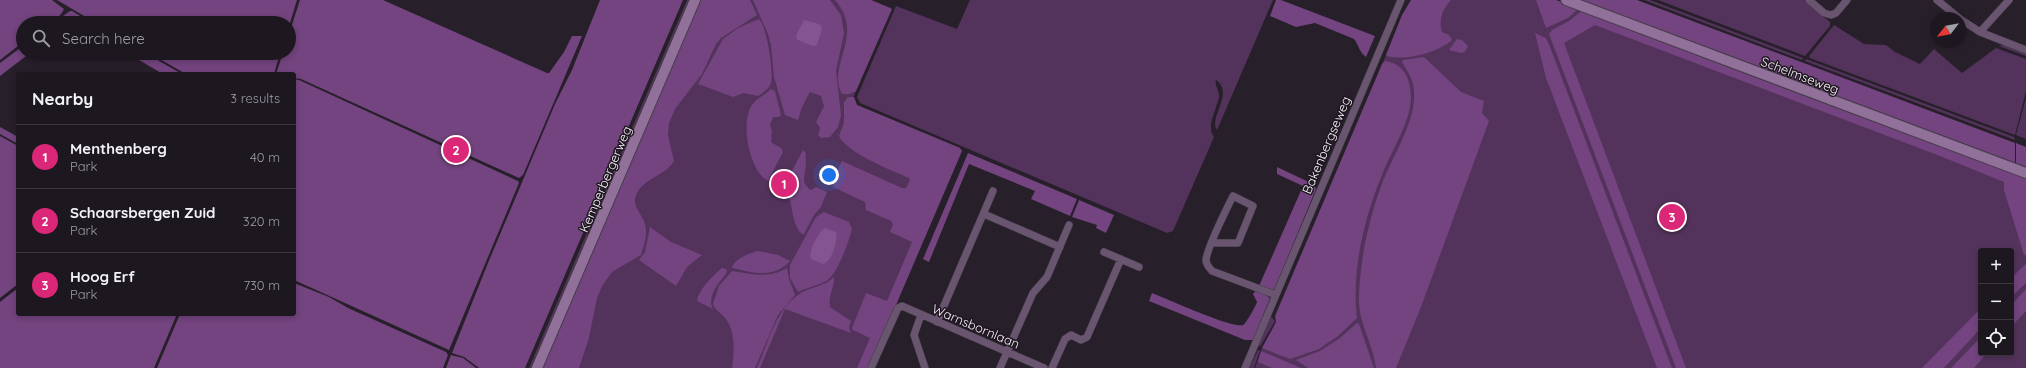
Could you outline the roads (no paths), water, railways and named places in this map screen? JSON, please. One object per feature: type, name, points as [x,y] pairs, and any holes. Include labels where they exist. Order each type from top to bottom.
[{"type":"main road","name":"Kemperbergerweg","points":[[537,368],[695,0]]},
{"type":"main road","name":"Schelmseweg","points":[[1566,0],[2026,174]]},
{"type":"street","points":[[1809,0],[1824,13],[1834,14],[1847,0]]},
{"type":"street","points":[[1937,0],[1952,12]]},
{"type":"street","points":[[1980,32],[2009,0]]},
{"type":"street","name":"Bakenbergseweg","points":[[1245,368],[1402,1]]},
{"type":"street","points":[[1966,22],[1980,32],[2026,50]]},
{"type":"street","points":[[937,322],[993,191]]},
{"type":"street","points":[[1213,243],[1238,243],[1253,206],[1234,196],[1213,243],[1206,260],[1207,266],[1212,270],[1276,295]]},
{"type":"street","points":[[984,214],[1060,247]]},
{"type":"street","points":[[1000,368],[1033,293],[1047,277],[1069,225]]},
{"type":"street","points":[[1104,252],[1139,268]]},
{"type":"street","points":[[1052,368],[1065,339],[1068,336],[1071,335],[1081,340],[1087,337],[1121,259]]},
{"type":"street","name":"Warnsbornlaan","points":[[871,368],[898,308],[902,306],[1044,368]]},
{"type":"street","points":[[921,315],[914,335],[925,368]]},
{"type":"place","name":"Schaarsbergen Zuid","points":[[456,150]]},
{"type":"place","name":"Menthenberg","points":[[784,184]]},
{"type":"place","name":"Hoog Erf","points":[[1672,217]]}]
